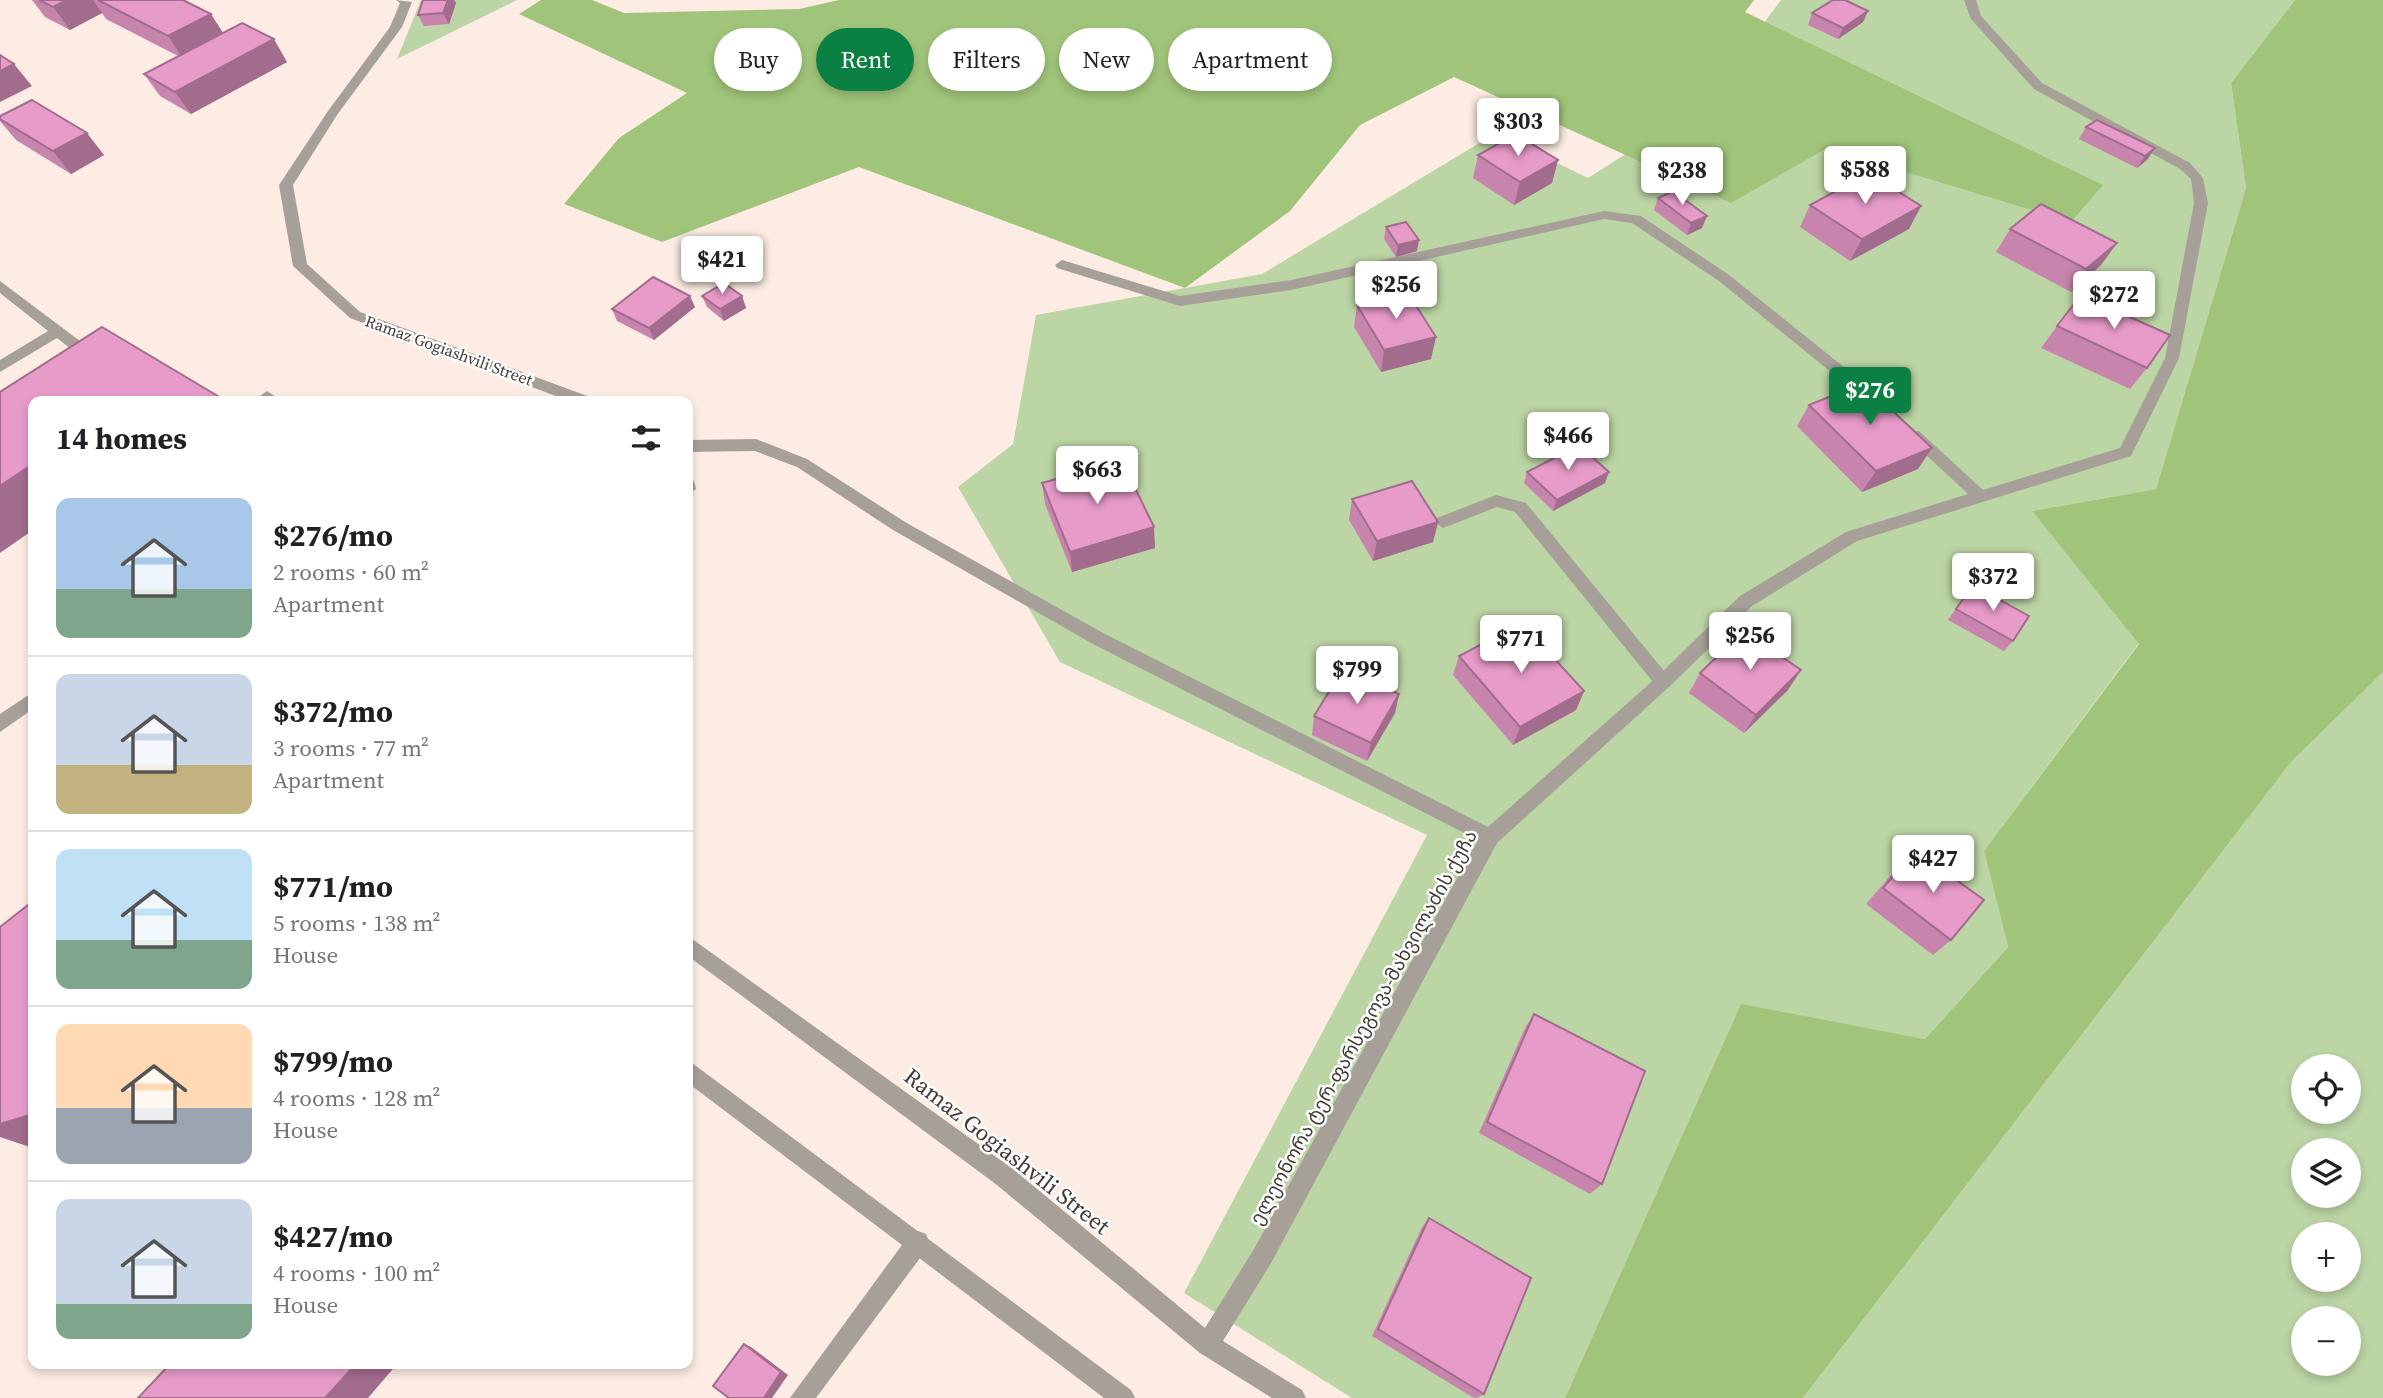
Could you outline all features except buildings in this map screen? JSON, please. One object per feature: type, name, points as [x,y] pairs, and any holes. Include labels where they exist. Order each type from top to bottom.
[{"type":"street","name":"Ramaz Gogiashvili Street","points":[[402,0],[406,2],[396,27],[332,114],[286,185],[300,266],[355,315],[572,396]]},
{"type":"street","name":"ელეონორა ტერ-ფარსეგოვა-მახვილაძის ქუჩა","points":[[1208,1345],[1262,1257],[1490,836],[1663,682],[1746,601],[1852,536],[2126,452],[2172,358],[2201,203],[2197,178],[2185,166],[2038,86],[1975,17],[1970,0]]},
{"type":"street","points":[[1062,265],[1180,301],[1291,285],[1604,215],[1636,219],[1724,278],[1882,407]]},
{"type":"street","points":[[0,286],[97,362]]},
{"type":"street","points":[[0,367],[56,332]]},
{"type":"street","points":[[1902,424],[1979,495]]},
{"type":"street","points":[[693,446],[756,445],[802,463],[899,526],[1099,639],[1490,836]]},
{"type":"street","points":[[1443,522],[1496,501],[1520,507],[1663,682]]},
{"type":"street","points":[[0,724],[28,703]]},
{"type":"street","name":"Ramaz Gogiashvili Street","points":[[693,949],[1005,1177],[1208,1345],[1294,1398]]},
{"type":"street","points":[[693,1074],[1123,1398]]},
{"type":"street","points":[[802,1398],[918,1242]]},
{"type":"green space","points":[[421,0],[517,0],[397,59]]},
{"type":"green space","points":[[541,0],[592,0],[624,13],[799,9],[839,0],[1754,0],[1745,12],[2103,185],[2071,222],[1827,148],[1731,203],[1454,77],[1360,125],[1290,211],[1185,288],[859,167],[662,242],[564,204],[619,138],[687,93],[519,14]]},
{"type":"green space","points":[[1781,0],[2295,0],[2231,83],[2246,188],[2156,489],[2032,511],[2139,643],[1984,851],[2008,947],[1925,1039],[1741,1005],[1565,1398],[1352,1398],[1184,1293],[1427,835],[1060,662],[958,487],[1013,444],[1036,315],[1262,274],[1496,133],[1588,178],[1703,105]]},
{"type":"green space","points":[[2295,0],[2383,0],[2383,672],[2291,762],[1803,1398],[1565,1398],[1741,1004],[1925,1039],[2008,947],[1984,851],[2139,644],[2032,511],[2156,489],[2246,188],[2231,83]]},
{"type":"green space","points":[[2383,672],[2383,1398],[1803,1398],[2291,762]]}]
